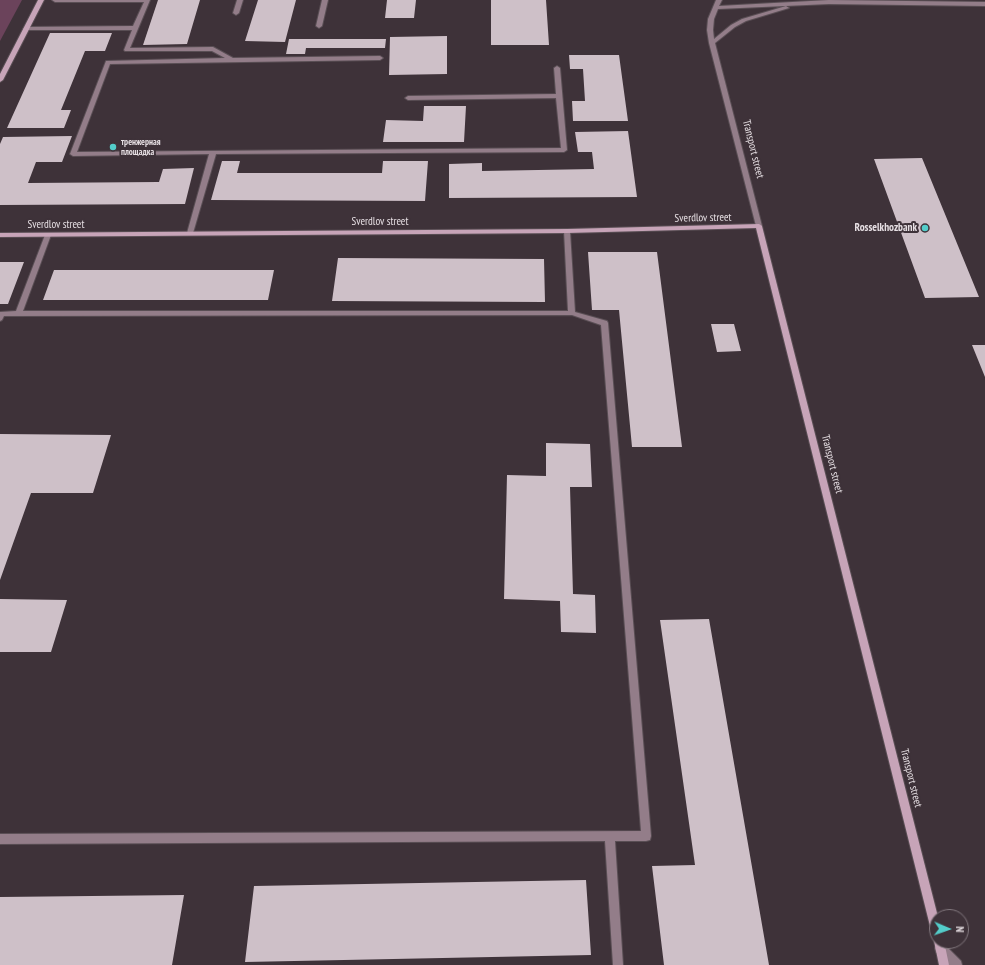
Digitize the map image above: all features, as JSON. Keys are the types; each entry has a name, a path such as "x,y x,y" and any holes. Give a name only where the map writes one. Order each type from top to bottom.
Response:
{"street":[{"path":"0,80 41,0"},
{"path":"55,0 147,0 127,50 213,49 232,60"},
{"path":"236,13 240,0"},
{"path":"319,26 325,0"},
{"name":"Transport street","path":"719,0 711,19 710,30 712,43 931,909"},
{"path":"715,8 815,1 985,4"},
{"path":"712,43 733,26 744,20 815,1"},
{"path":"26,29 135,28"},
{"path":"380,58 108,62 73,154 564,150 557,68"},
{"path":"408,98 559,96"},
{"path":"190,233 213,152"},
{"name":"Sverdlov street","path":"0,235 567,231 759,226"},
{"path":"567,231 572,313"},
{"path":"19,314 48,235"},
{"path":"0,318 1,314 572,313 604,323 646,836 0,839"},
{"path":"610,836 618,965"},
{"path":"941,949 944,965"},
{"path":"943,949 957,965"}],"shaded area":[{"path":"0,0 22,0 0,41"}],"building":[{"path":"158,0 200,0 187,44 143,45"},
{"path":"258,0 296,0 285,42 245,41"},
{"path":"387,0 416,0 414,18 385,18"},
{"path":"491,0 546,0 549,45 491,45"},
{"path":"50,33 112,33 105,51 85,51 61,110 71,110 64,128 7,128"},
{"path":"447,36 447,74 389,75 390,37"},
{"path":"289,39 386,39 385,48 306,48 305,54 286,54"},
{"path":"569,55 619,55 628,121 573,121 572,101 585,101 583,69 570,69"},
{"path":"424,106 466,106 464,142 383,142 386,120 423,121"},
{"path":"628,131 637,197 449,198 449,164 482,163 482,171 594,169 592,152 578,152 575,132"},
{"path":"72,136 62,162 36,162 28,183 159,182 163,169 194,168 185,204 0,205 0,144 3,137"},
{"name":"Rosselkhozbank","path":"922,158 979,297 925,298 874,159"},
{"path":"222,161 240,161 237,173 382,173 383,161 428,161 425,201 211,200"},
{"path":"588,252 657,252 682,447 632,447 619,310 592,310"},
{"path":"338,258 544,259 545,302 332,301"},
{"path":"0,262 24,262 8,304 0,304"},
{"path":"54,270 274,270 268,300 43,300"},
{"path":"711,324 734,324 741,351 717,352"},
{"path":"972,345 985,345 985,377"},
{"path":"0,434 111,435 93,493 31,493 0,580"},
{"path":"546,443 590,444 592,487 570,487 573,594 595,595 596,633 561,632 560,601 504,599 507,475 546,476"},
{"path":"0,599 67,600 51,652 0,652"},
{"path":"709,619 769,965 664,965 652,866 695,865 660,620"},
{"path":"586,880 591,955 245,962 254,886"},
{"path":"184,895 172,965 0,965 0,897"}],"place":[{"name":"тренжерная площадка","path":"113,147"},
{"name":"Rosselkhozbank","path":"925,228"}]}
